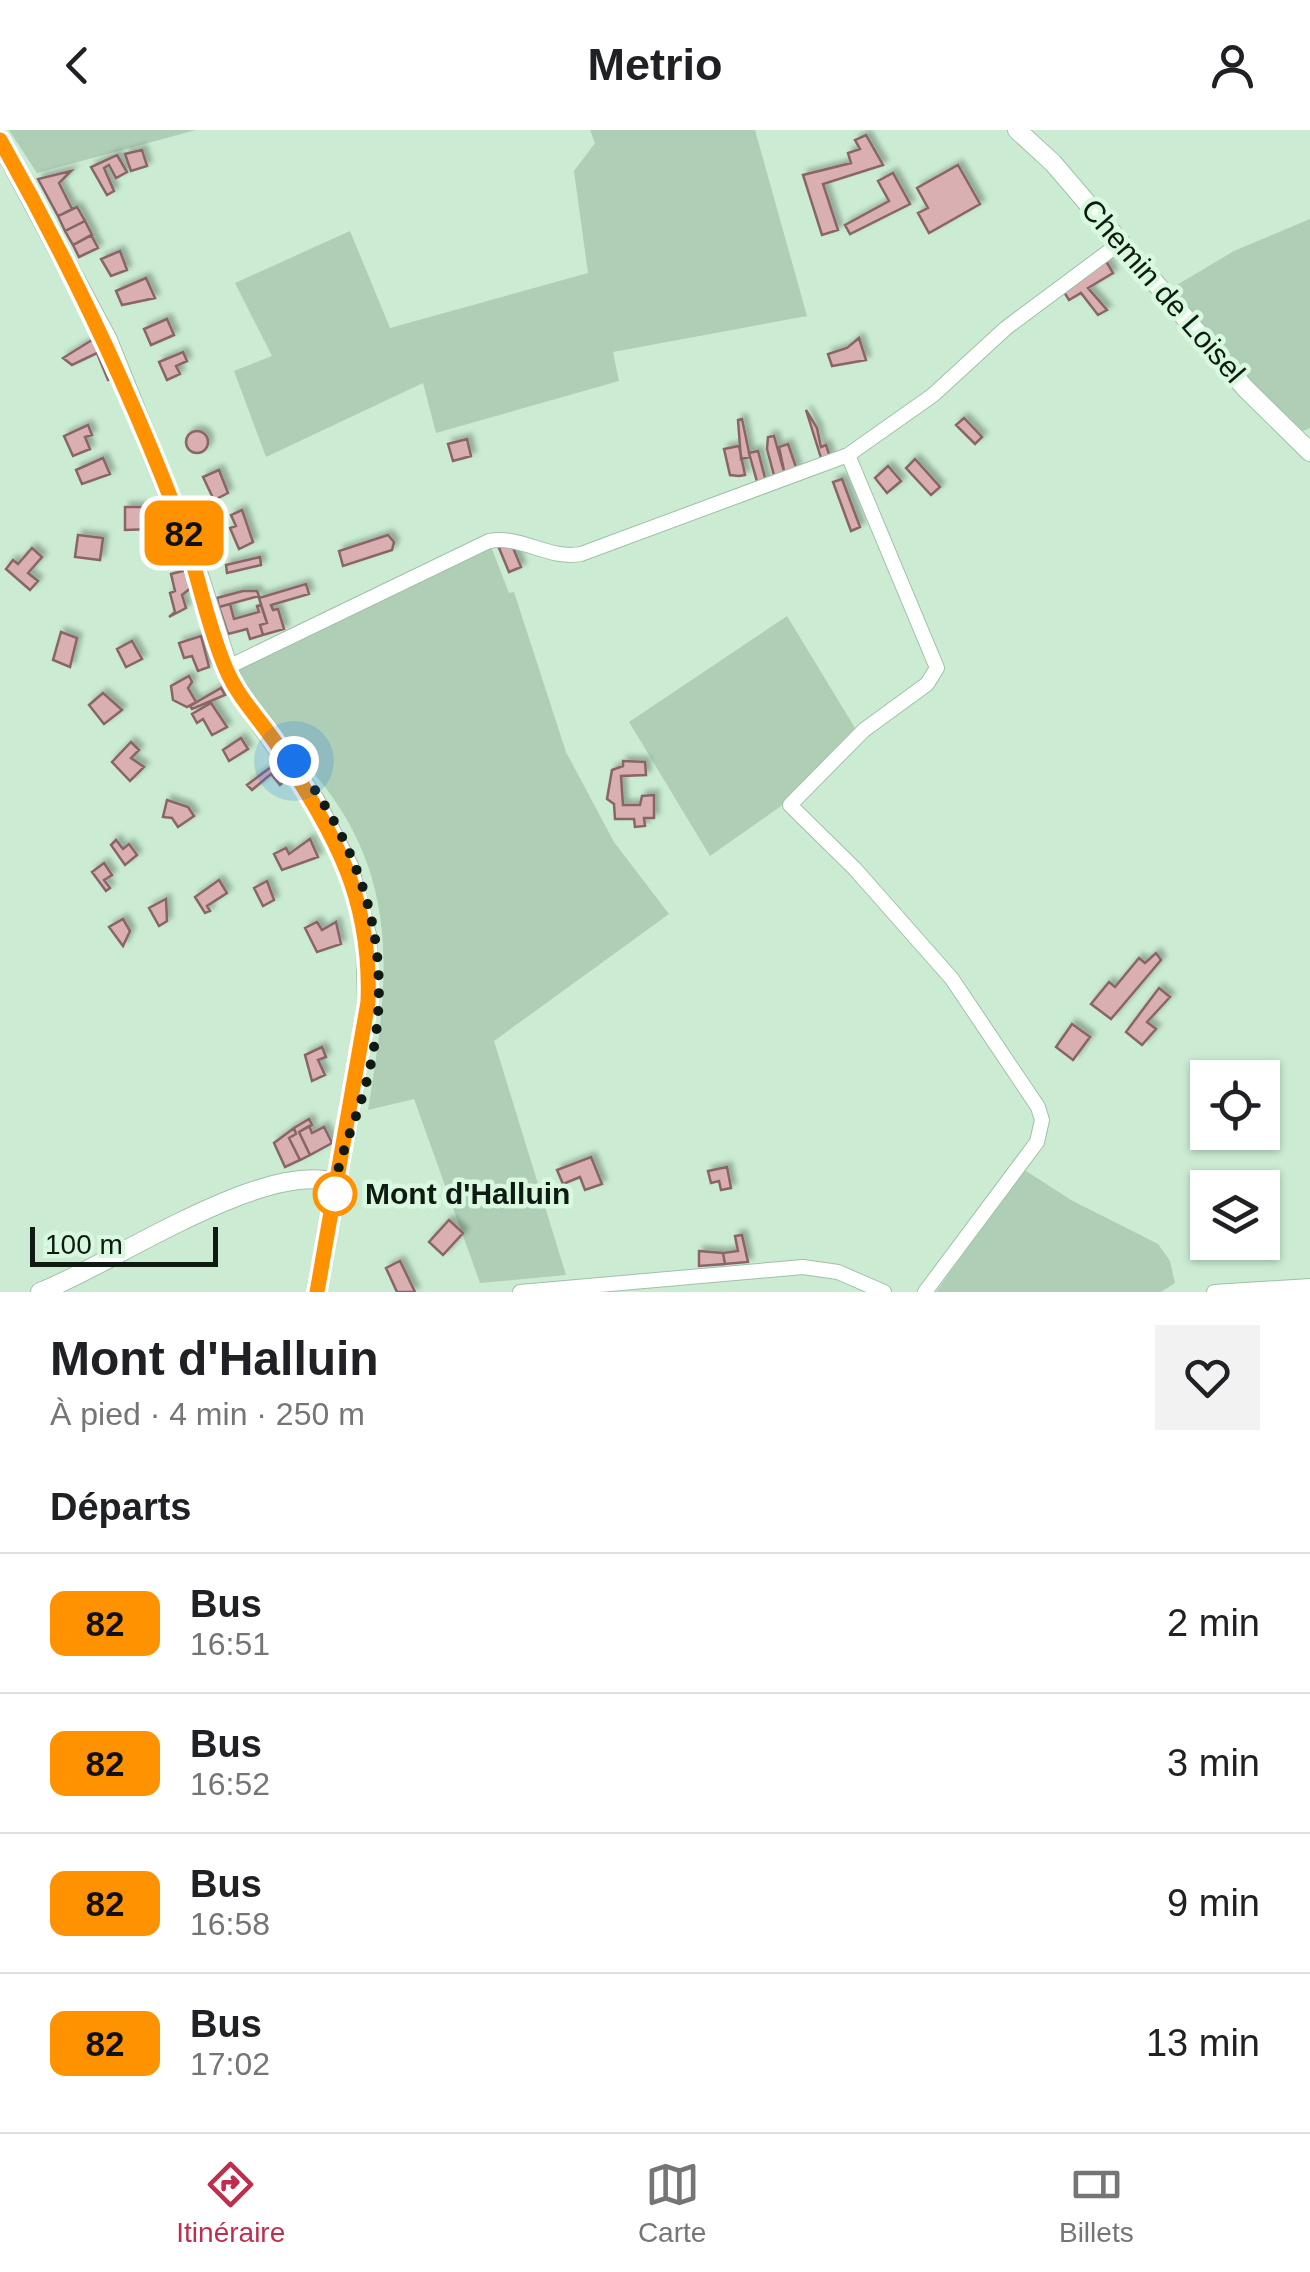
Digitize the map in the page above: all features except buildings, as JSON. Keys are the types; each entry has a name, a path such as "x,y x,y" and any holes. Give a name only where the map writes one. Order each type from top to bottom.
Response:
{"main road":[{"path":"0,140 107,340 181,524 226,668 249,710 281,751 294,761 340,828 364,882 376,934 376,1015 362,1094 337,1183 317,1292"}],"street":[{"name":"Chemin de Loisel","path":"1016,130 1053,162 1245,388 1310,452"},
{"path":"226,668 489,540 510,539 554,554 581,554 848,455 933,395 1006,328 1120,243"},
{"path":"848,455 937,668 927,684 864,730 790,806 856,869 952,978 1038,1107 1042,1120 1037,1142 925,1292"},
{"path":"40,1292 224,1203 304,1178 337,1183"},
{"path":"520,1292 803,1267 838,1272 884,1292"},
{"path":"1214,1292 1310,1286"}],"green space":[{"path":"9,130 196,130 37,173"},
{"path":"590,130 755,130 807,316 613,352 619,381 436,433 423,383 266,457 234,371 272,356 235,283 350,231 390,328 588,273 574,171 595,143"},
{"path":"1310,219 1310,428 1303,431 1247,379 1170,289 1234,251"},
{"path":"490,544 509,593 514,592 566,752 614,842 669,914 494,1041 566,1275 480,1283 414,1099 368,1110 380,1024 383,943 378,903 367,864 350,825 325,787 266,712 235,664"},
{"path":"787,616 855,728 781,806 710,856 629,722"},
{"path":"1023,1169 1071,1200 1158,1244 1170,1261 1175,1283 1161,1292 936,1292"}],"bus line":[{"name":"82","path":"0,140 107,340 184,534 232,682 332,830 360,903 369,956 368,1002 348,1137 320,1256 317,1292"}],"place":[{"name":"Mont d'Halluin","path":"335,1194"}],"route":[{"path":"294,761 331,811 349,844 370,902 377,945 378,1003 369,1060 334,1197 335,1194"}]}
